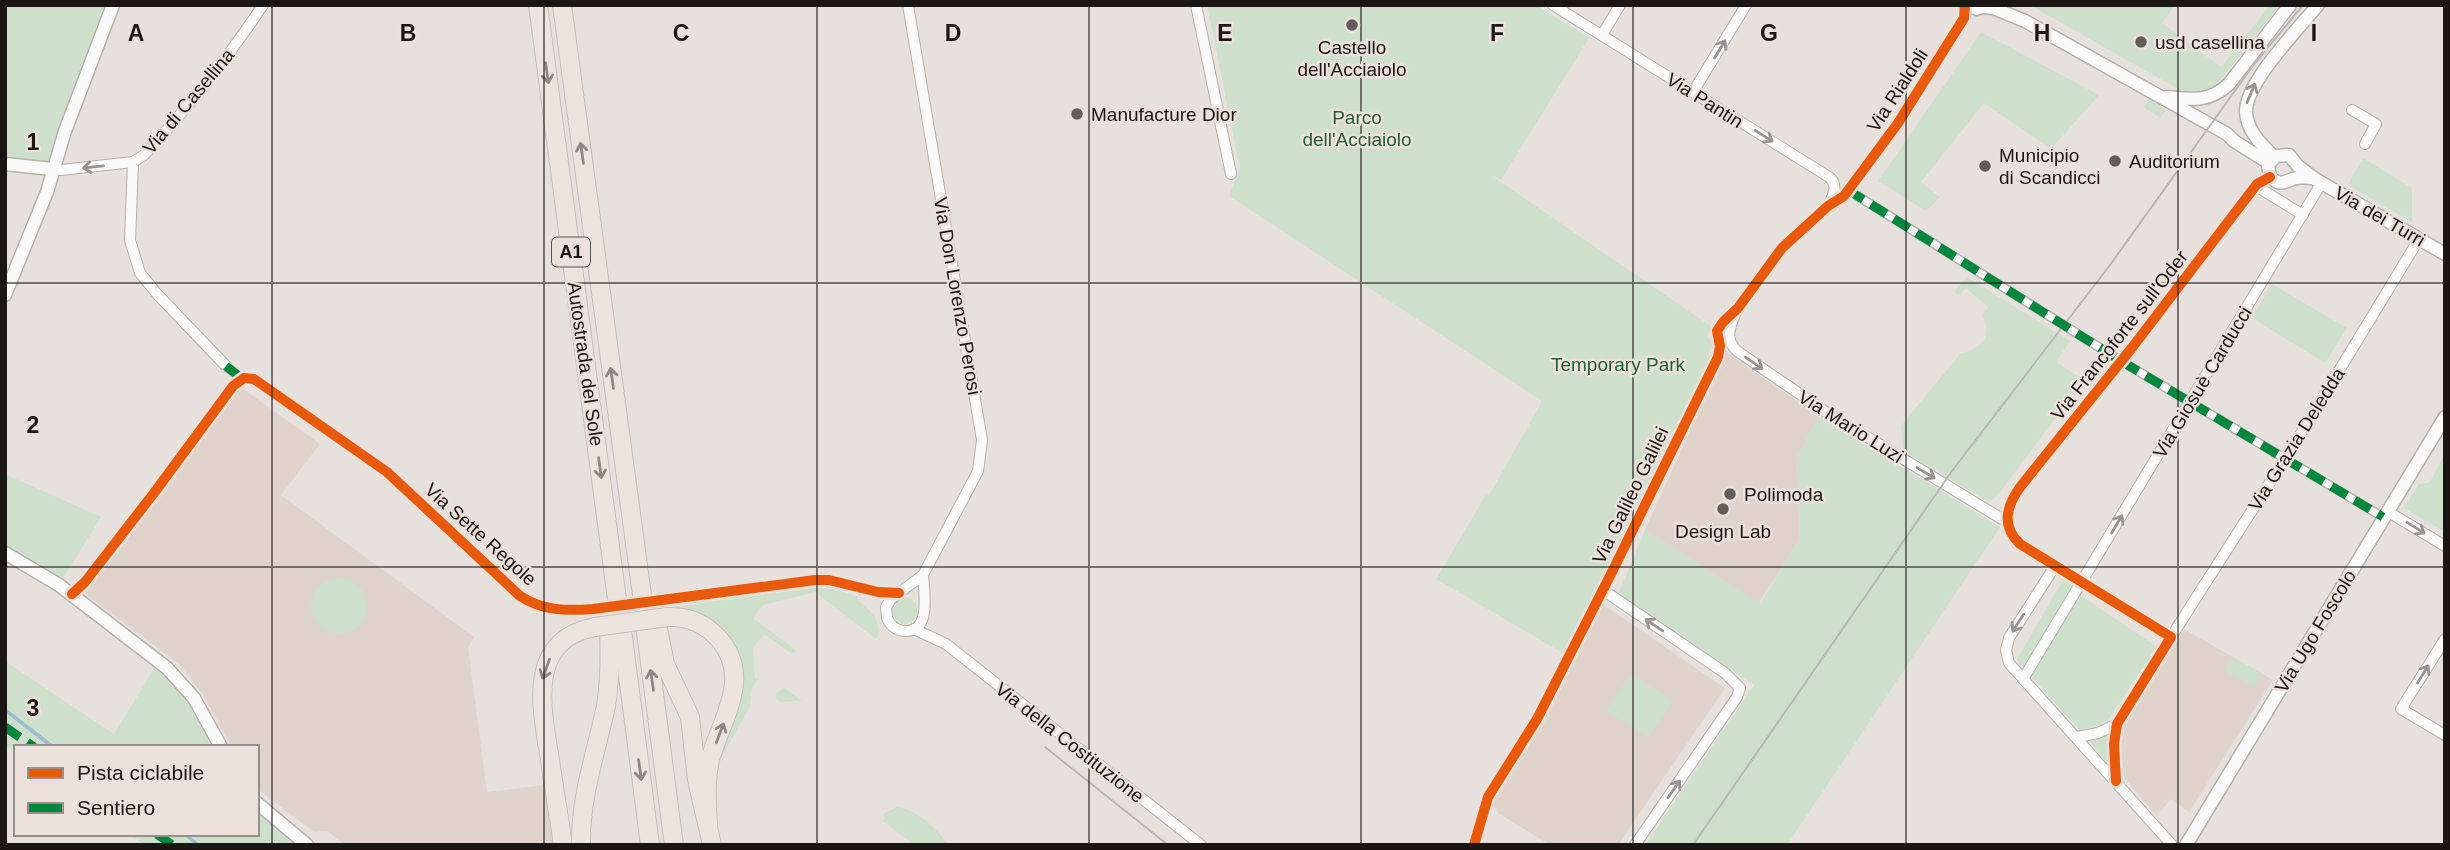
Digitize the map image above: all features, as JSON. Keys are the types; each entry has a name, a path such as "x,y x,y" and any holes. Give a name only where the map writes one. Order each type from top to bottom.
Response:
{"highway":[{"name":"Autostrada del Sole","path":"538,5 604,498 607,616 650,845"},
{"name":"Autostrada del Sole","path":"562,5 628,495 654,609 674,845"},
{"path":"654,609 665,664 690,717 697,780 712,845"},
{"path":"564,845 541,706 541,682 548,660 560,644 607,616 654,609 707,627 723,643 733,662 734,690 708,773 708,824"},
{"path":"581,845 582,810 607,694 607,616"}],"street":[{"path":"5,295 35,225 52,169 113,5"},
{"name":"Via di Casellina","path":"5,164 61,170 133,162 144,155 206,85 263,5"},
{"name":"Via Don Lorenzo Perosi","path":"900,593 923,575 975,477 980,463 982,440 908,5"},
{"path":"1196,5 1231,174"},
{"name":"Via Pantin","path":"1553,5 1831,178 1834,192 1828,206"},
{"path":"1602,35 1620,5"},
{"path":"1693,92 1746,5"},
{"name":"Via Rialdoli","path":"1848,190 1909,107 1964,18 1966,5 1975,9 1985,6 1993,8 2025,21"},
{"path":"2006,5 2025,21 2227,134 2242,138 2272,157"},
{"path":"2160,96 2201,99 2220,92 2290,5"},
{"path":"2296,172 2289,182 2282,184 2270,177 2272,157 2249,126 2246,113 2248,96 2263,72 2318,5"},
{"path":"2352,110 2376,124 2365,144"},
{"name":"Via dei Turri","path":"2272,157 2289,155 2296,172 2318,180 2445,254"},
{"name":"Via Sette Regole","path":"133,162 130,240 140,274 226,366 240,378 254,379 387,472 520,596 547,608 607,616"},
{"name":"Via Francoforte sull'Oder","path":"2007,522 2008,511 2017,491 2260,181 2270,177"},
{"name":"Via Giosuè Carducci","path":"2023,679 2303,215 2318,180"},
{"path":"2256,186 2303,215"},
{"path":"1848,190 2121,361 2285,459 2445,546"},
{"name":"Via Galileo Galilei","path":"1474,845 1488,797 1537,719 1719,354 1718,329 1738,308 1782,248 1828,206 1840,201 1848,190"},
{"name":"Via Grazia Deledda","path":"2117,724 2285,459 2419,239"},
{"name":"Via Mario Luzi","path":"1738,308 1729,330 1730,341 1736,350 1826,412 2007,522"},
{"path":"72,594 93,572 240,378"},
{"name":"Via Ugo Foscolo","path":"2186,845 2445,417"},
{"path":"2007,522 2009,531 2020,544 2171,637"},
{"path":"5,553 72,594 151,654 180,680 206,718 220,745"},
{"path":"2055,566 2007,642 2009,663 2172,845"},
{"name":"Via Don Lorenzo Perosi","path":"923,575 924,611"},
{"path":"654,609 824,580 878,592 900,593 916,596 924,611 920,624 914,629 900,631 888,621 887,605 891,598 900,593"},
{"path":"1603,590 1725,673 1740,688 1737,697 1635,845"},
{"name":"Via della Costituzione","path":"924,611 940,639"},
{"name":"Via della Costituzione","path":"914,629 940,639 1201,845"},
{"path":"2445,639 2401,709 2445,735"},
{"path":"2077,737 2098,733 2117,724"},
{"path":"2116,781 2114,744 2117,724"},
{"path":"259,805 307,845"}],"shaded area":[{"name":"Polimoda","path":"1726,352 1819,416 1797,458 1800,539 1759,603 1645,530"},
{"path":"239,386 320,444 281,495 474,637 468,647 487,792 545,785 556,845 345,845 327,831 314,832 259,790 259,745 231,745 203,694 178,663 85,593"},
{"path":"1601,603 1725,688 1618,845 1550,845 1498,813 1490,800"},
{"path":"2184,629 2273,680 2189,812 2171,799 2157,816 2124,777 2119,748 2123,729"}],"green space":[{"path":"5,5 113,5 52,169 5,164"},
{"path":"1207,5 1536,5 1589,38 1501,180 1492,176 1712,327 1707,337 1715,344 1716,352 1566,655 1436,579 1486,495 1489,496 1542,401 1229,196 1240,168"},
{"name":"usd casellina","path":"2030,5 2175,5 2162,23 2221,67 2270,5 2280,5 2219,82 2209,89 2194,93 2178,89"},
{"path":"1981,32 2099,95 2051,149 1984,103 1921,182 1940,197 1926,211 1878,181"},
{"path":"2150,99 2166,110 2160,118 2144,107"},
{"path":"2363,158 2412,188 2412,222 2348,185"},
{"path":"1967,277 2070,341 2056,362 2084,380 1997,496 1989,502 1903,451 1901,426 1960,354 1974,349 1986,336 1982,315 1988,307 1966,288 1959,296 1954,292"},
{"path":"2272,284 2347,328 2325,363 2252,318"},
{"path":"1819,416 2000,527 1787,845 1645,845 1754,685 1618,595 1645,530 1760,603 1800,539 1797,458"},
{"path":"2445,453 2445,532 2404,508 2419,484 2430,482"},
{"path":"5,474 101,517 59,585 5,553"},
{"path":"333,578 345,578 355,582 363,590 367,606 363,622 355,630 345,634 333,634 323,630 315,622 311,612 311,600 315,590 323,582"},
{"path":"2063,580 2072,585 2024,668 2019,665 2017,659"},
{"path":"808,588 835,589 858,597 875,618 878,636 876,639 815,592 763,605 753,618 796,650 792,654 764,634 753,648 755,678 758,679 752,689 750,706 719,762 737,707 728,637 711,620 687,611 666,608"},
{"path":"2080,595 2157,647 2109,719 2079,730 2032,674"},
{"path":"905,598 914,602 918,611 914,620 905,624 896,620 892,611 896,602"},
{"path":"2231,657 2262,673 2254,687 2224,671"},
{"path":"5,661 114,734 159,661 167,668 220,745 14,745 14,751 5,745"},
{"path":"1631,673 1673,700 1648,738 1606,711"},
{"path":"784,688 802,701 780,702 776,699 776,694"},
{"path":"2108,735 2110,766 2089,741"},
{"path":"259,805 307,845 144,845 133,836 259,836"},
{"path":"897,807 911,811 926,821 948,845 914,845 883,821 883,814"}],"waterway":[{"path":"5,710 50,745"},
{"path":"187,836 198,845"}],"tunnel":[{"path":"652,594 657,624"}],"tram line":[{"path":"1693,845 1952,471 2110,265 2252,67 2303,5"},
{"path":"1045,747 1168,845"}],"marked path":[{"path":"1848,190 2121,361 2383,517"},
{"path":"226,366 241,378"},
{"path":"2183,413 2197,390"},
{"path":"2278,470 2292,448"},
{"path":"5,727 31,745"},
{"path":"160,836 172,845"}],"cycle path":[{"path":"1474,845 1488,797 1537,719 1718,357 1720,346 1717,331 1738,308 1782,248 1828,206 1844,196 1898,123 1964,18 1965,5"},
{"path":"2116,781 2114,744 2117,724 2171,637 2020,544 2010,530 2009,508 2021,486 2131,349 2257,184 2270,177"},
{"path":"72,594 85,582 157,489 233,386 244,378 254,379 387,472 520,596 537,605 564,610 593,609 815,580 829,580 878,592 899,593"}],"place":[{"name":"Castello dell'Acciaiolo","path":"1352,25"},
{"name":"usd casellina","path":"2141,42"},
{"name":"Manufacture Dior","path":"1077,114"},
{"name":"Auditorium","path":"2115,161"},
{"name":"Municipio di Scandicci","path":"1985,166"},
{"name":"Polimoda","path":"1730,494"},
{"name":"Design Lab","path":"1723,509"}],"park label":[{"name":"Parco dell'Acciaiolo","path":"1357,128"},
{"name":"Temporary Park","path":"1618,364"}]}
